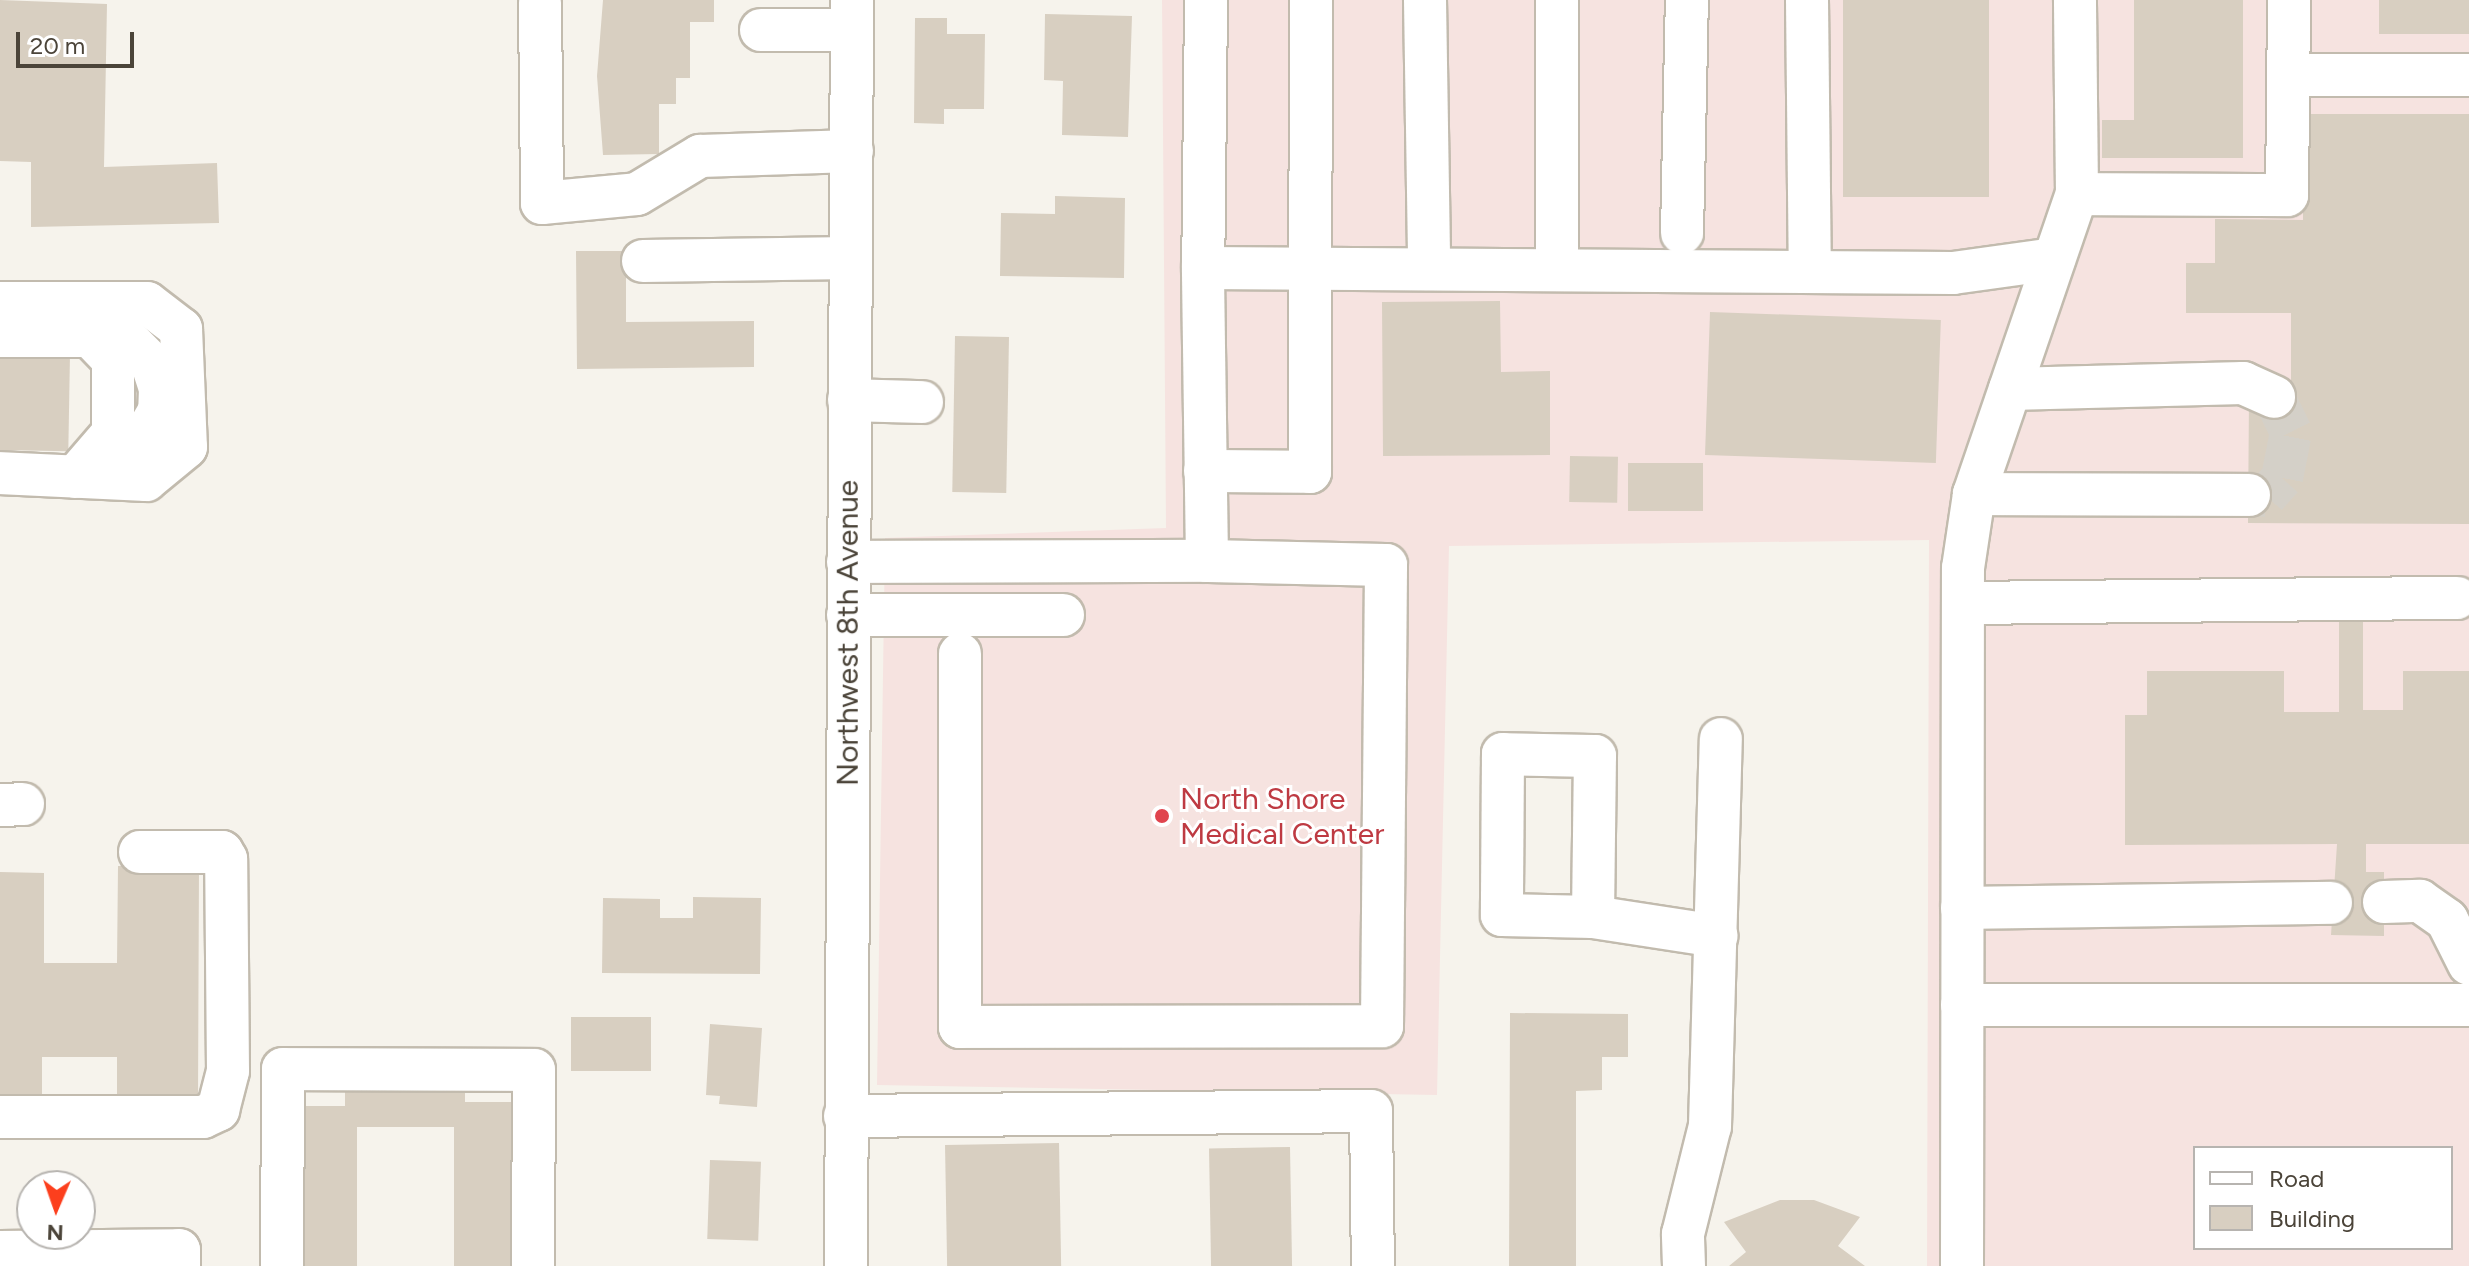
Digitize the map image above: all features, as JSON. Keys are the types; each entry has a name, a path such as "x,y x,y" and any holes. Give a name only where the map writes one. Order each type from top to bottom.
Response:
{"street":[{"path":"1206,0 1203,268 1207,561"},
{"path":"1205,471 1310,472 1311,0"},
{"path":"1425,0 1429,269"},
{"path":"1557,0 1557,270"},
{"path":"1682,233 1687,0"},
{"path":"1807,0 1810,272"},
{"path":"1962,1266 1963,603 1974,494 2077,194 2075,0"},
{"path":"2077,194 2287,195 2289,0"},
{"path":"540,3 542,203 637,194 700,156 852,151"},
{"path":"761,31 852,15"},
{"name":"Northwest 8th Avenue","path":"846,1266 852,15"},
{"path":"2288,75 2469,75"},
{"path":"643,261 851,258"},
{"path":"1203,268 1953,273 2054,259"},
{"path":"0,303 147,303 181,329 186,447 146,480 86,467 0,473"},
{"path":"0,336 90,336 113,360 118,389 113,433 86,467"},
{"path":"2010,389 2243,383 2274,397"},
{"path":"849,400 922,402"},
{"path":"1974,494 2249,495"},
{"path":"848,562 1207,561 1386,565 1382,1026 960,1027 960,654"},
{"path":"1963,603 2457,598"},
{"path":"848,615 1063,615"},
{"path":"1684,1266 1683,1234 1710,1126 1721,739"},
{"path":"0,1117 203,1117 218,1110 228,1071 226,859 222,852 140,852"},
{"path":"2384,902 2420,901 2447,920 2469,964"},
{"path":"1962,908 2331,903"},
{"path":"1593,917 1717,936"},
{"path":"1962,1005 2469,1005"},
{"path":"282,1266 283,1069 534,1070 533,1266"},
{"path":"845,1116 1371,1111 1373,1266"},
{"path":"0,1252 179,1250 179,1266"}],"shaded area":[{"name":"North Shore Medical Center","path":"1162,0 2469,0 2469,1266 1927,1266 1929,540 1449,546 1437,1095 877,1085 885,538 1166,528"}],"building":[{"path":"0,0 107,4 104,167 217,163 219,223 31,227 31,162 0,161"},
{"path":"603,0 714,0 714,22 690,22 690,78 676,78 676,104 659,104 659,154 603,155 597,76"},
{"path":"1843,0 1989,0 1989,197 1843,197"},
{"path":"2134,0 2243,0 2243,158 2102,158 2102,120 2134,120"},
{"path":"2379,0 2469,0 2469,34 2379,34"},
{"path":"1045,14 1132,16 1128,137 1062,135 1063,81 1044,80"},
{"path":"915,18 947,18 947,34 985,34 984,109 944,109 944,124 914,123"},
{"path":"2303,114 2469,114 2469,524 2248,523 2249,397 2291,397 2291,313 2186,313 2186,263 2215,263 2215,219 2303,220"},
{"path":"1055,196 1125,198 1124,278 1000,276 1001,213 1055,214"},
{"path":"576,251 626,251 626,322 754,321 754,367 577,369"},
{"path":"1500,301 1501,372 1550,371 1550,455 1383,456 1382,302"},
{"path":"1710,312 1941,320 1936,463 1705,455"},
{"path":"955,336 1009,337 1006,493 952,492"},
{"path":"0,353 70,354 68,451 0,450"},
{"path":"1570,456 1618,457 1617,503 1569,502"},
{"path":"1628,463 1703,463 1703,511 1628,511"},
{"path":"2339,614 2363,615 2363,710 2403,710 2403,671 2469,671 2469,844 2366,844 2366,872 2384,872 2384,936 2331,935 2337,844 2125,845 2125,715 2147,715 2147,671 2284,671 2284,712 2339,712"},
{"path":"118,866 199,867 198,1102 117,1101 117,1057 42,1057 42,1107 0,1106 0,872 44,873 44,963 117,963"},
{"path":"693,897 761,898 760,974 602,973 603,898 660,899 660,918 693,918"},
{"path":"1510,1013 1628,1014 1628,1057 1602,1057 1602,1090 1576,1091 1576,1266 1509,1266"},
{"path":"571,1017 651,1017 651,1071 571,1071"},
{"path":"710,1024 762,1028 757,1107 719,1104 720,1096 706,1095"},
{"path":"345,1081 465,1082 465,1102 528,1102 527,1266 454,1266 454,1127 357,1127 357,1266 292,1266 294,1106 345,1106"},
{"path":"1059,1143 1061,1266 947,1266 945,1145"},
{"path":"1290,1147 1292,1266 1211,1266 1209,1148"},
{"path":"710,1160 761,1162 758,1241 707,1239"},
{"path":"1780,1200 1814,1200 1860,1217 1838,1246 1865,1266 1729,1266 1746,1252 1724,1222"}],"tunnel":[{"path":"2249,495 2266,496 2282,478 2291,432 2274,397"}],"place":[{"name":"North Shore Medical Center","path":"1162,816"}]}
